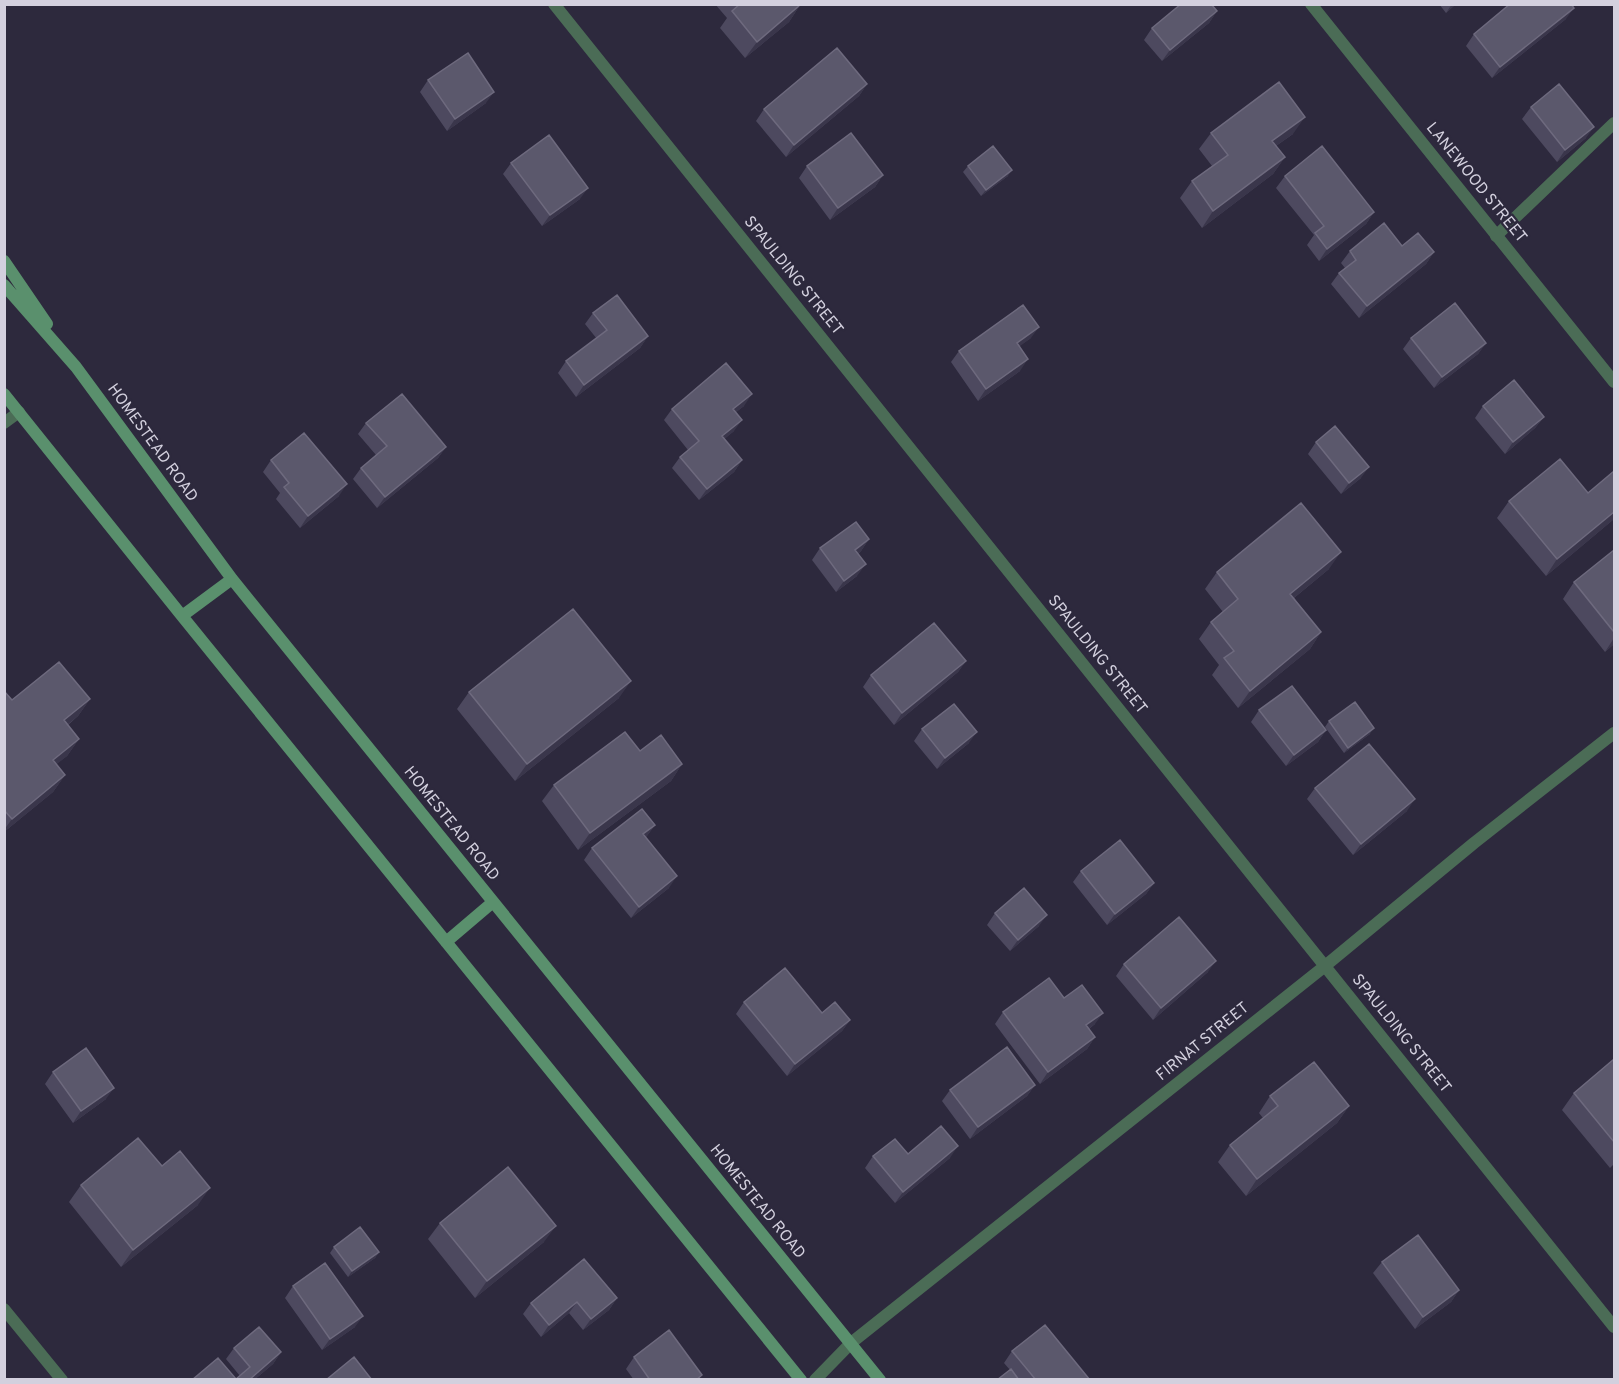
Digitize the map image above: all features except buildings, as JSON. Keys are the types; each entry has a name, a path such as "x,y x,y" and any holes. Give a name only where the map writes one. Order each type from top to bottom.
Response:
{"main road":[{"path":"4,261 76,367"},
{"name":"HOMESTEAD ROAD","path":"4,285 76,367 232,579 880,1380"},
{"path":"4,394 801,1380"},
{"path":"182,616 232,579"},
{"path":"446,942 493,902"}],"street":[{"name":"SPAULDING STREET","path":"554,4 1614,1327"},
{"name":"LANEWOOD STREET","path":"1311,4 1614,382"},
{"path":"1497,236 1614,123"},
{"path":"4,423 19,412"},
{"name":"FIRNAT STREET","path":"815,1380 851,1343 1325,966 1474,843 1614,732"},
{"path":"4,1309 62,1380"}]}
